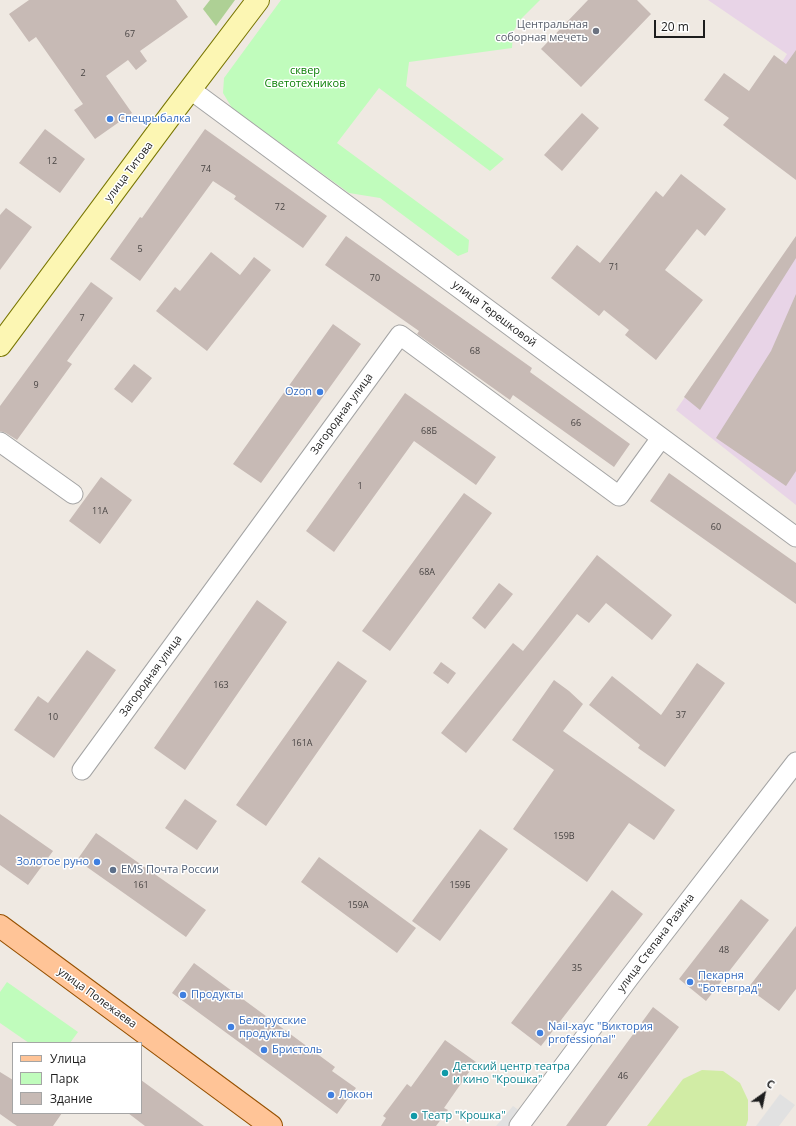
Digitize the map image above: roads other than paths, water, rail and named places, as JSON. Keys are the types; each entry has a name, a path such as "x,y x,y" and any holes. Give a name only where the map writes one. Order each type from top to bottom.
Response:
{"main road":[{"name":"улица Титова","path":"0,345 258,0"},
{"name":"улица Полежаева","path":"0,926 271,1126"}],"street":[{"name":"улица Терешковой","path":"191,90 796,537"},
{"name":"Загородная улица","path":"82,770 400,335 619,496 661,438"},
{"path":"0,442 73,494"},
{"name":"улица Степана Разина","path":"519,1126 630,978 796,762"}],"place":[{"name":"Центральная соборная мечеть","path":"596,31"},
{"name":"Спецрыбалка","path":"110,119"},
{"name":"Ozon","path":"320,392"},
{"name":"Золотое руно","path":"97,862"},
{"name":"EMS Почта России","path":"113,870"},
{"name":"Пекарня \"Ботевград\"","path":"690,982"},
{"name":"Продукты","path":"183,995"},
{"name":"Белорусские продукты","path":"231,1027"},
{"name":"Nail-хаус \"Виктория professional\"","path":"540,1033"},
{"name":"Бристоль","path":"264,1050"},
{"name":"Детский центр театра и кино \"Крошка\"","path":"445,1073"},
{"name":"Локон","path":"331,1095"},
{"name":"Театр \"Крошка\"","path":"414,1116"}],"park label":[{"name":"сквер Светотехников","path":"305,77"}]}
